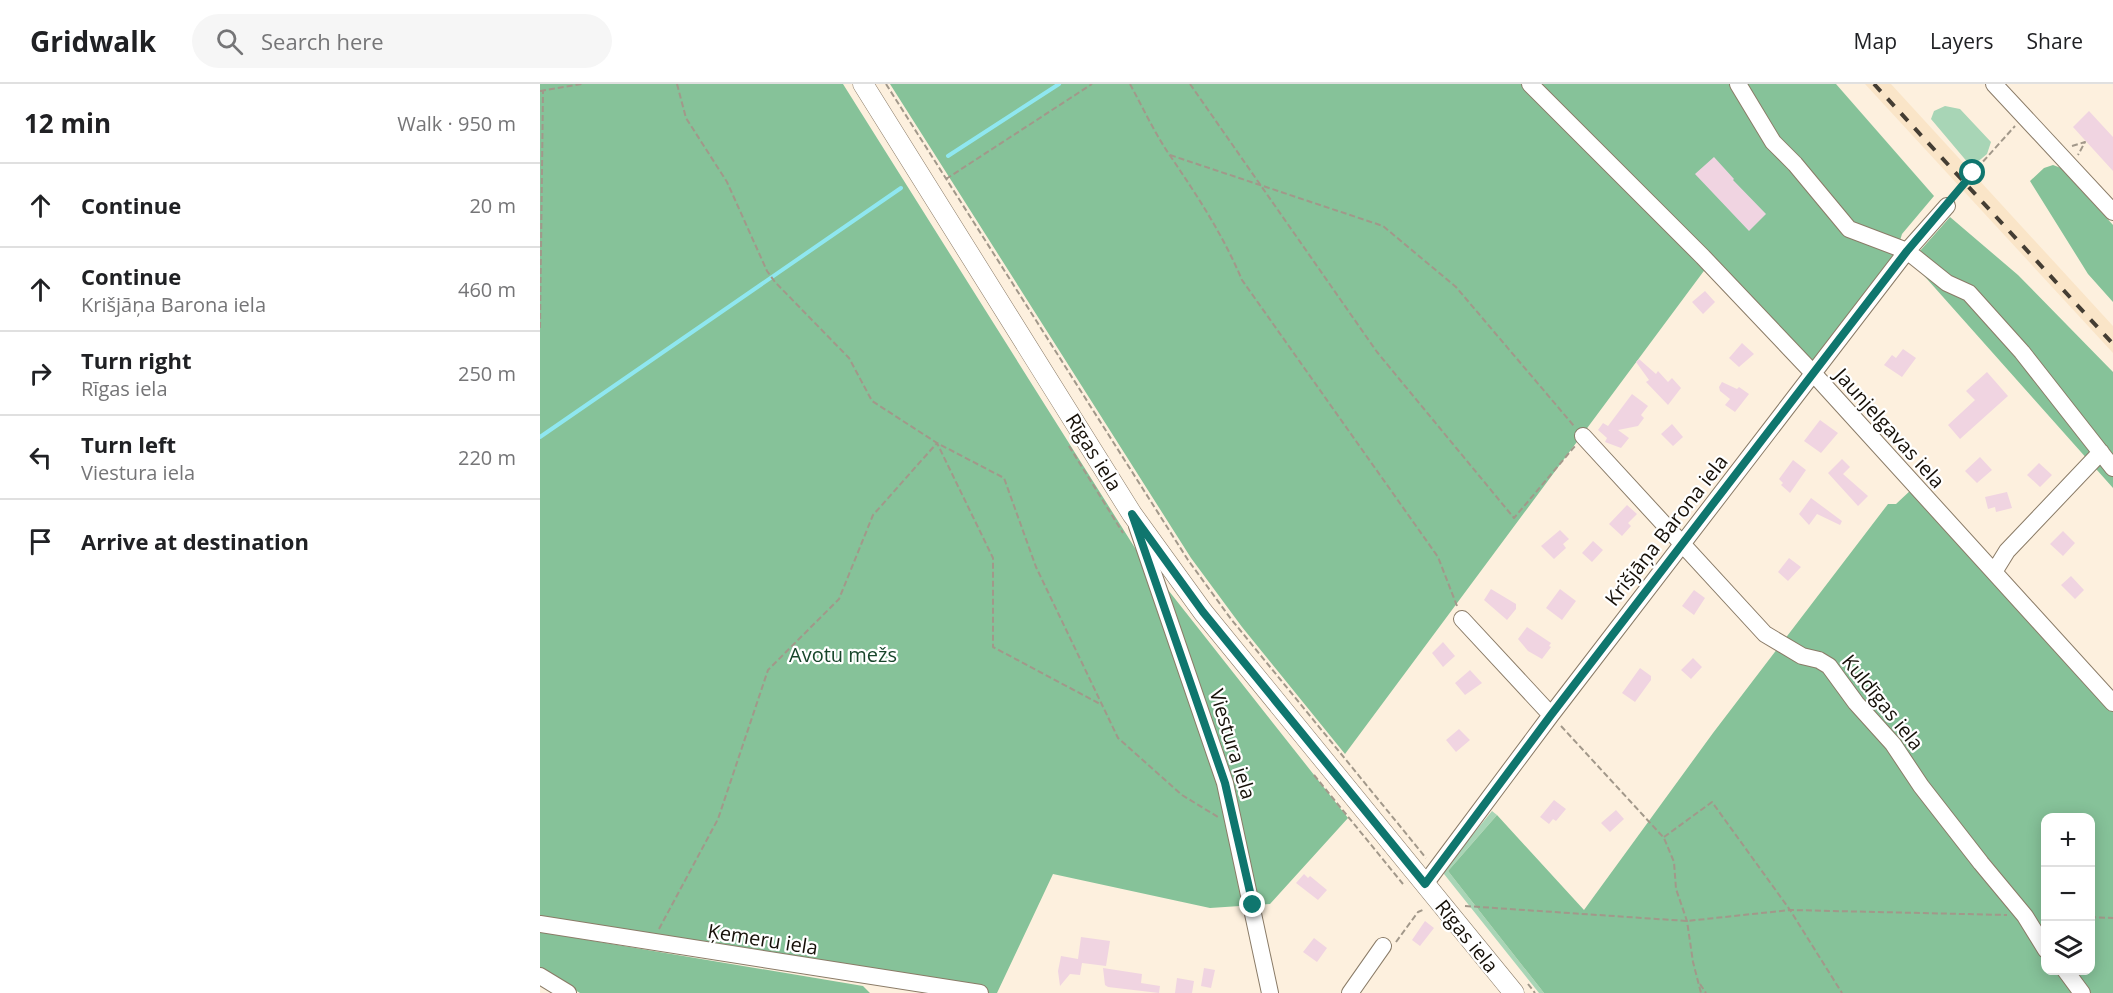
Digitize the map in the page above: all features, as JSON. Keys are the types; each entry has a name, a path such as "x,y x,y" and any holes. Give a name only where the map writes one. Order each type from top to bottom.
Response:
{"main road":[{"name":"Rīgas iela","path":"863,84 1132,514 1203,612 1430,876 1514,993"}],"street":[{"name":"Jaunjelgavas iela","path":"1530,84 1814,373 2113,703"},
{"path":"1738,84 1773,142 1795,164 1848,229 1907,251 1947,283 1969,292 2022,352 2113,468"},
{"path":"2000,86 2024,118 2113,212"},
{"name":"Krišjāņa Barona iela","path":"1430,876 1907,251 1947,206"},
{"name":"Kuldīgas iela","path":"1583,436 1765,634 1802,656 1819,660 1829,666 1856,703 1893,744 1981,863 2025,916 2041,942"},
{"path":"1994,573 2007,551 2101,452"},
{"name":"Viestura iela","path":"1132,514 1208,729 1236,828 1270,993"},
{"path":"1462,619 1551,715"},
{"name":"Ķemeru iela","path":"540,924 977,993"},
{"path":"1350,993 1383,946"},
{"path":"2069,975 2082,993"},
{"path":"540,976 568,993"},
{"path":"872,993 881,978"}],"path":[{"path":"540,328 542,91 582,84"},
{"path":"677,84 686,118 727,183 767,271 775,282 849,358 872,401 937,443 1004,477 1036,567 1118,738 1182,795 1236,828"},
{"path":"886,84 1188,560 1430,876"},
{"path":"946,178 1092,84"},
{"path":"1130,84 1170,156 1193,186 1228,246 1242,280 1438,558 1462,619"},
{"path":"1170,156 1261,185 1383,226 1456,287 1583,436 1514,518 1377,352 1261,185 1190,84"},
{"path":"1947,206 1964,181 2024,118"},
{"path":"2064,150 2085,142 2074,161"},
{"path":"937,443 993,558 993,647 1102,705"},
{"path":"652,942 718,819 768,670 839,598 873,515 937,443"},
{"path":"1551,715 1664,838 1674,862 1676,889 1687,921 1693,962 1701,993"},
{"path":"1664,838 1712,802 1791,910 1842,993"},
{"path":"1465,906 1687,921 1791,910 2025,916"},
{"path":"1383,946 1394,945 1418,912 1424,910"},
{"path":"2095,917 2113,918"},
{"path":"1699,981 1706,993"}],"shaded area":[{"path":"1865,84 1891,84 2113,326 2113,353"}],"green space":[{"name":"Avotu mežs","path":"540,84 843,84 1135,548 1348,818 1270,904 1210,908 1053,874 997,993 980,993 540,924"},
{"path":"890,84 1836,84 1934,196 1902,234 1898,247 1907,251 1813,364 1712,260 1345,754 1242,627 1191,558"},
{"path":"1945,106 1960,109 1991,142 1987,154 1975,164 1969,164 1931,119 1934,111"},
{"path":"2053,165 2061,168 2113,225 2113,302 2088,274 2030,181 2044,168"},
{"path":"1950,217 2018,275 2113,372 2113,488 1911,261"},
{"path":"1912,489 2113,703 2113,993 1544,993 1448,871 1497,815 1584,910 1713,733 1888,504 1896,504"},
{"path":"1492,811 1497,815 1448,871 1544,993 1539,993 1444,874 1445,868"},
{"path":"540,932 863,986 870,993 580,993 540,969"}],"building":[{"path":"2089,111 2113,137 2113,171 2073,127"},
{"path":"1714,157 1766,214 1749,231 1695,174"},
{"path":"1705,291 1715,302 1703,314 1692,302"},
{"path":"1742,343 1754,354 1739,367 1729,358"},
{"path":"1903,349 1916,358 1902,377 1884,365 1892,355 1896,358"},
{"path":"1639,359 1656,374 1658,371 1668,382 1672,378 1681,388 1668,405 1646,382 1649,380 1636,362"},
{"path":"1987,372 2008,396 1960,439 1948,425 1975,400 1966,391"},
{"path":"1722,382 1737,389 1739,387 1749,394 1735,412 1725,405 1730,399 1720,391 1719,387"},
{"path":"1632,394 1648,406 1641,415 1644,418 1638,426 1618,430 1629,438 1621,448 1605,442 1607,438 1598,430 1603,423 1608,426"},
{"path":"1820,420 1838,433 1821,453 1804,441"},
{"path":"1672,424 1683,437 1673,446 1661,434"},
{"path":"1980,457 1992,470 1977,483 1965,471"},
{"path":"1842,459 1850,467 1843,474 1868,496 1858,506 1828,473"},
{"path":"1793,460 1806,470 1790,493 1781,485 1783,483 1779,479"},
{"path":"2039,463 2052,475 2040,487 2027,475"},
{"path":"2007,492 2012,508 1996,512 1995,507 1988,509 1985,497"},
{"path":"1811,498 1842,521 1840,525 1817,514 1809,525 1799,514"},
{"path":"1627,505 1637,514 1628,523 1631,526 1622,536 1609,524"},
{"path":"1560,530 1569,539 1563,544 1566,548 1554,559 1541,546"},
{"path":"2063,531 2075,543 2063,556 2050,544"},
{"path":"1593,541 1603,550 1592,562 1582,553"},
{"path":"1789,558 1801,567 1788,581 1778,572"},
{"path":"2071,576 2084,590 2075,599 2061,585"},
{"path":"1491,589 1516,604 1516,609 1507,620 1484,600"},
{"path":"1560,589 1576,601 1562,620 1546,608"},
{"path":"1694,590 1705,598 1694,615 1682,606"},
{"path":"1527,627 1551,643 1549,646 1551,647 1542,659 1528,651 1518,639"},
{"path":"1443,642 1455,656 1443,667 1432,653"},
{"path":"1693,658 1702,667 1691,679 1681,670"},
{"path":"1640,668 1651,676 1651,680 1635,702 1622,693"},
{"path":"1470,670 1482,683 1465,695 1455,683"},
{"path":"1459,729 1470,740 1456,752 1446,740"},
{"path":"1554,800 1566,809 1556,821 1553,819 1549,824 1540,817"},
{"path":"1616,810 1624,819 1610,832 1601,823"},
{"path":"1304,874 1327,890 1318,900 1296,883"},
{"path":"1425,921 1434,928 1420,946 1412,940"},
{"path":"1081,937 1110,941 1106,966 1082,963 1080,975 1070,974 1060,986 1058,971 1061,956 1078,959"},
{"path":"1314,938 1327,948 1317,962 1303,952"},
{"path":"1103,968 1142,974 1141,983 1160,986 1159,993 1108,987 1105,985"},
{"path":"1204,968 1215,970 1211,988 1201,986"},
{"path":"1177,978 1194,981 1192,993 1175,993"}],"waterway":[{"path":"948,156 1059,84"},
{"path":"540,437 901,188"}],"railway":[{"path":"1874,84 2113,344"}],"route":[{"path":"1253,905 1225,783 1132,514 1203,612 1425,884 1551,715 1907,251 1947,206 1959,186 1973,173"}]}
